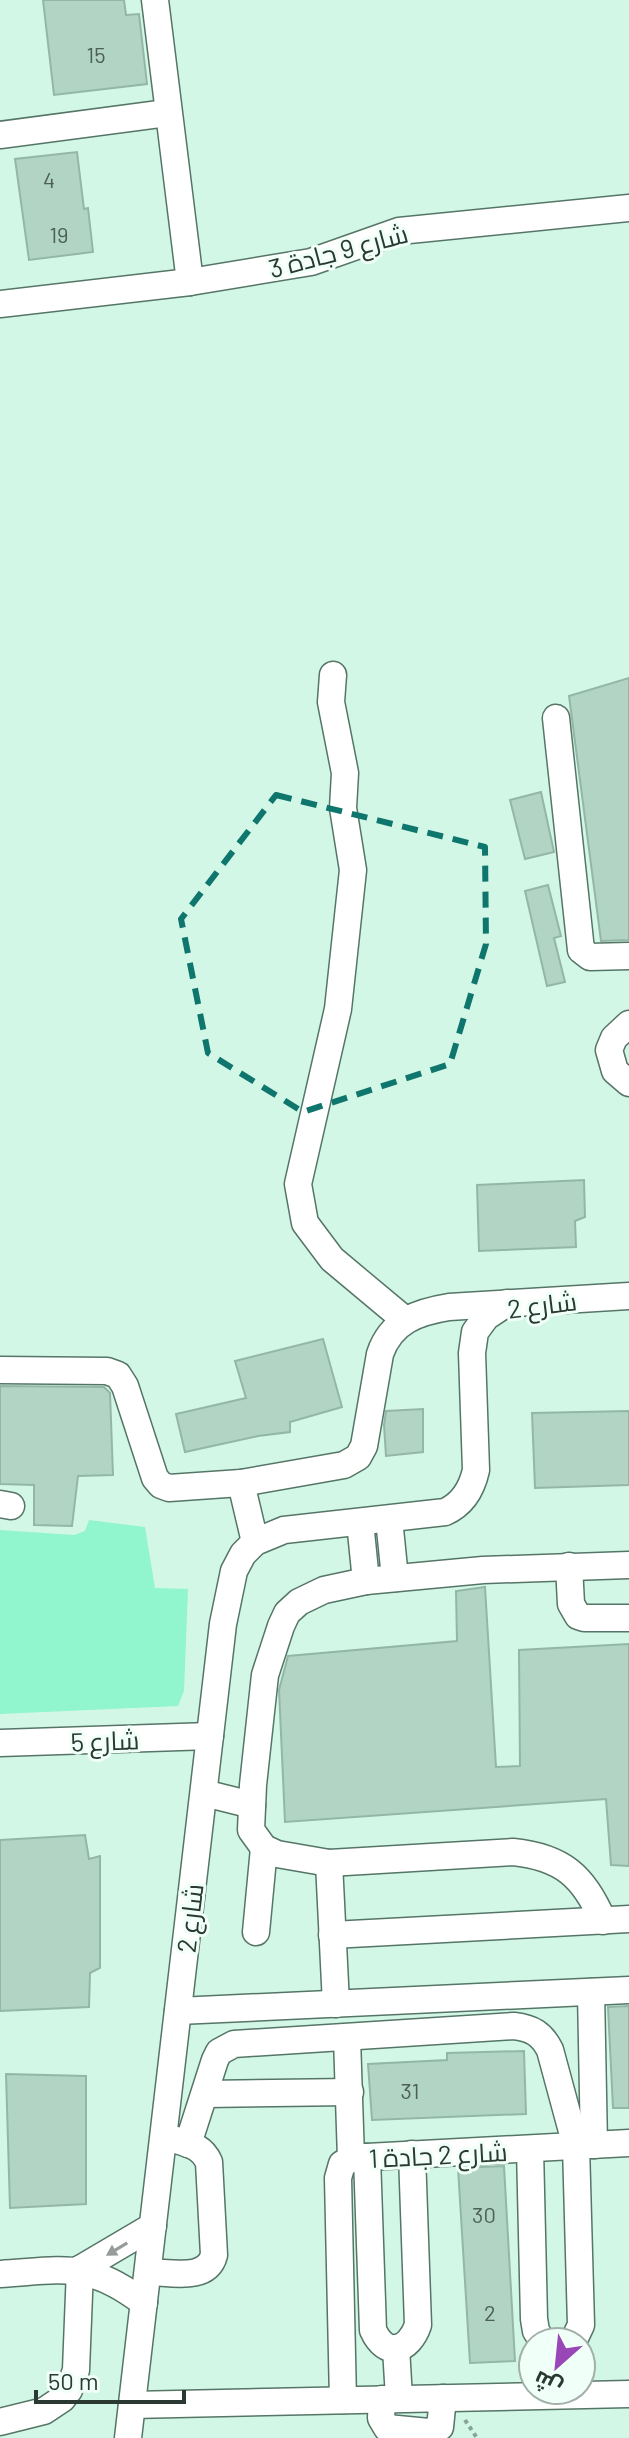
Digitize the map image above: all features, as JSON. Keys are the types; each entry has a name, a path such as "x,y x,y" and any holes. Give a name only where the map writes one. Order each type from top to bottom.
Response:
{"street":[{"path":"155,0 190,282"},
{"path":"0,135 167,113"},
{"name":"شارع 9 جادة 3","path":"0,304 190,282 311,262 399,231 629,208"},
{"path":"333,675 331,702 345,773 343,808 353,870 338,1009 298,1184 305,1223 332,1259 405,1320"},
{"path":"556,718 581,950 590,957 629,956"},
{"path":"629,1024 614,1038 609,1050 615,1071 629,1083"},
{"name":"شارع 2","path":"128,2438 153,2226 177,2140 178,2011 223,1624 234,1571 243,1554 255,1542 284,1530 445,1512 459,1503 471,1487 476,1470 472,1353 475,1332 486,1317 507,1303 629,1296"},
{"path":"0,1370 112,1372 125,1386 155,1478 161,1485 169,1488 241,1483 344,1465 358,1457 364,1446 380,1354 384,1343 405,1320 424,1311 507,1303"},
{"path":"241,1483 255,1542"},
{"path":"389,1519 395,1578"},
{"path":"360,1522 366,1581"},
{"path":"616,1920 563,1866 541,1855 513,1852 329,1863 277,1854 264,1848 251,1830 265,1675 287,1613 299,1602 324,1590 366,1581 569,1566 629,1565"},
{"path":"569,1566 571,1604 578,1616 629,1618"},
{"name":"شارع 5","path":"0,1743 210,1736"},
{"path":"204,1793 252,1805"},
{"path":"256,1932 264,1848"},
{"path":"329,1863 336,2004"},
{"path":"332,1935 616,1920"},
{"path":"178,2011 629,1990"},
{"path":"581,2326 591,1992"},
{"path":"480,1997 482,2028"},
{"path":"148,2272 196,2273 212,2264 209,2162 205,2153 177,2140 206,2094 215,2060 226,2047 482,2028 527,2028 544,2039 550,2050 585,2145"},
{"path":"347,2038 373,2330 377,2339 387,2347 396,2348 406,2346 414,2337 418,2325 412,2154"},
{"path":"206,2094 350,2092"},
{"name":"شارع 2 جادة 1","path":"343,2400 338,2178 342,2164 359,2158 412,2154 629,2143"},
{"path":"530,2149 535,2326"},
{"path":"80,2269 153,2226"},
{"path":"0,2422 44,2411 69,2390 76,2370 80,2269"},
{"path":"0,2274 80,2269 114,2282 144,2303"},
{"path":"396,2348 390,2399 381,2418 387,2428 429,2432 440,2427 443,2398 517,2395"},
{"path":"597,2394 629,2394"},
{"path":"132,2405 390,2399"}],"highlighted area":[{"path":"276,795 485,847 486,944 450,1064 303,1112 208,1053 181,919"}],"green space":[{"path":"89,1520 145,1527 155,1588 188,1589 184,1691 178,1706 0,1714 0,1530 74,1535 85,1531"}],"building":[{"path":"43,0 124,0 126,15 139,14 147,84 54,95"},
{"path":"77,152 93,252 29,260 15,159"},
{"path":"629,678 629,940 601,941 569,696"},
{"path":"541,792 554,852 525,859 510,800"},
{"path":"548,885 561,936 554,938 565,982 547,986 525,891"},
{"path":"584,1180 585,1217 575,1221 576,1247 479,1251 477,1185"},
{"path":"323,1339 342,1407 290,1422 290,1432 185,1452 176,1414 246,1398 235,1361"},
{"path":"0,1386 104,1387 110,1393 113,1475 78,1476 72,1526 34,1525 34,1485 0,1484"},
{"path":"423,1409 423,1452 386,1456 386,1411"},
{"path":"629,1411 629,1485 535,1488 532,1413"},
{"path":"485,1587 496,1767 520,1766 519,1650 629,1644 629,1866 611,1865 606,1799 285,1822 279,1690 288,1656 457,1641 456,1591"},
{"path":"85,1835 89,1859 100,1856 100,1968 90,1973 89,2007 0,2011 0,1840"},
{"path":"629,2006 629,2108 613,2108 608,2007"},
{"path":"524,2051 526,2114 372,2120 368,2064 447,2060 447,2053"},
{"path":"6,2074 86,2076 86,2204 10,2208"},
{"path":"504,2166 515,2361 470,2363 458,2168"}]}
